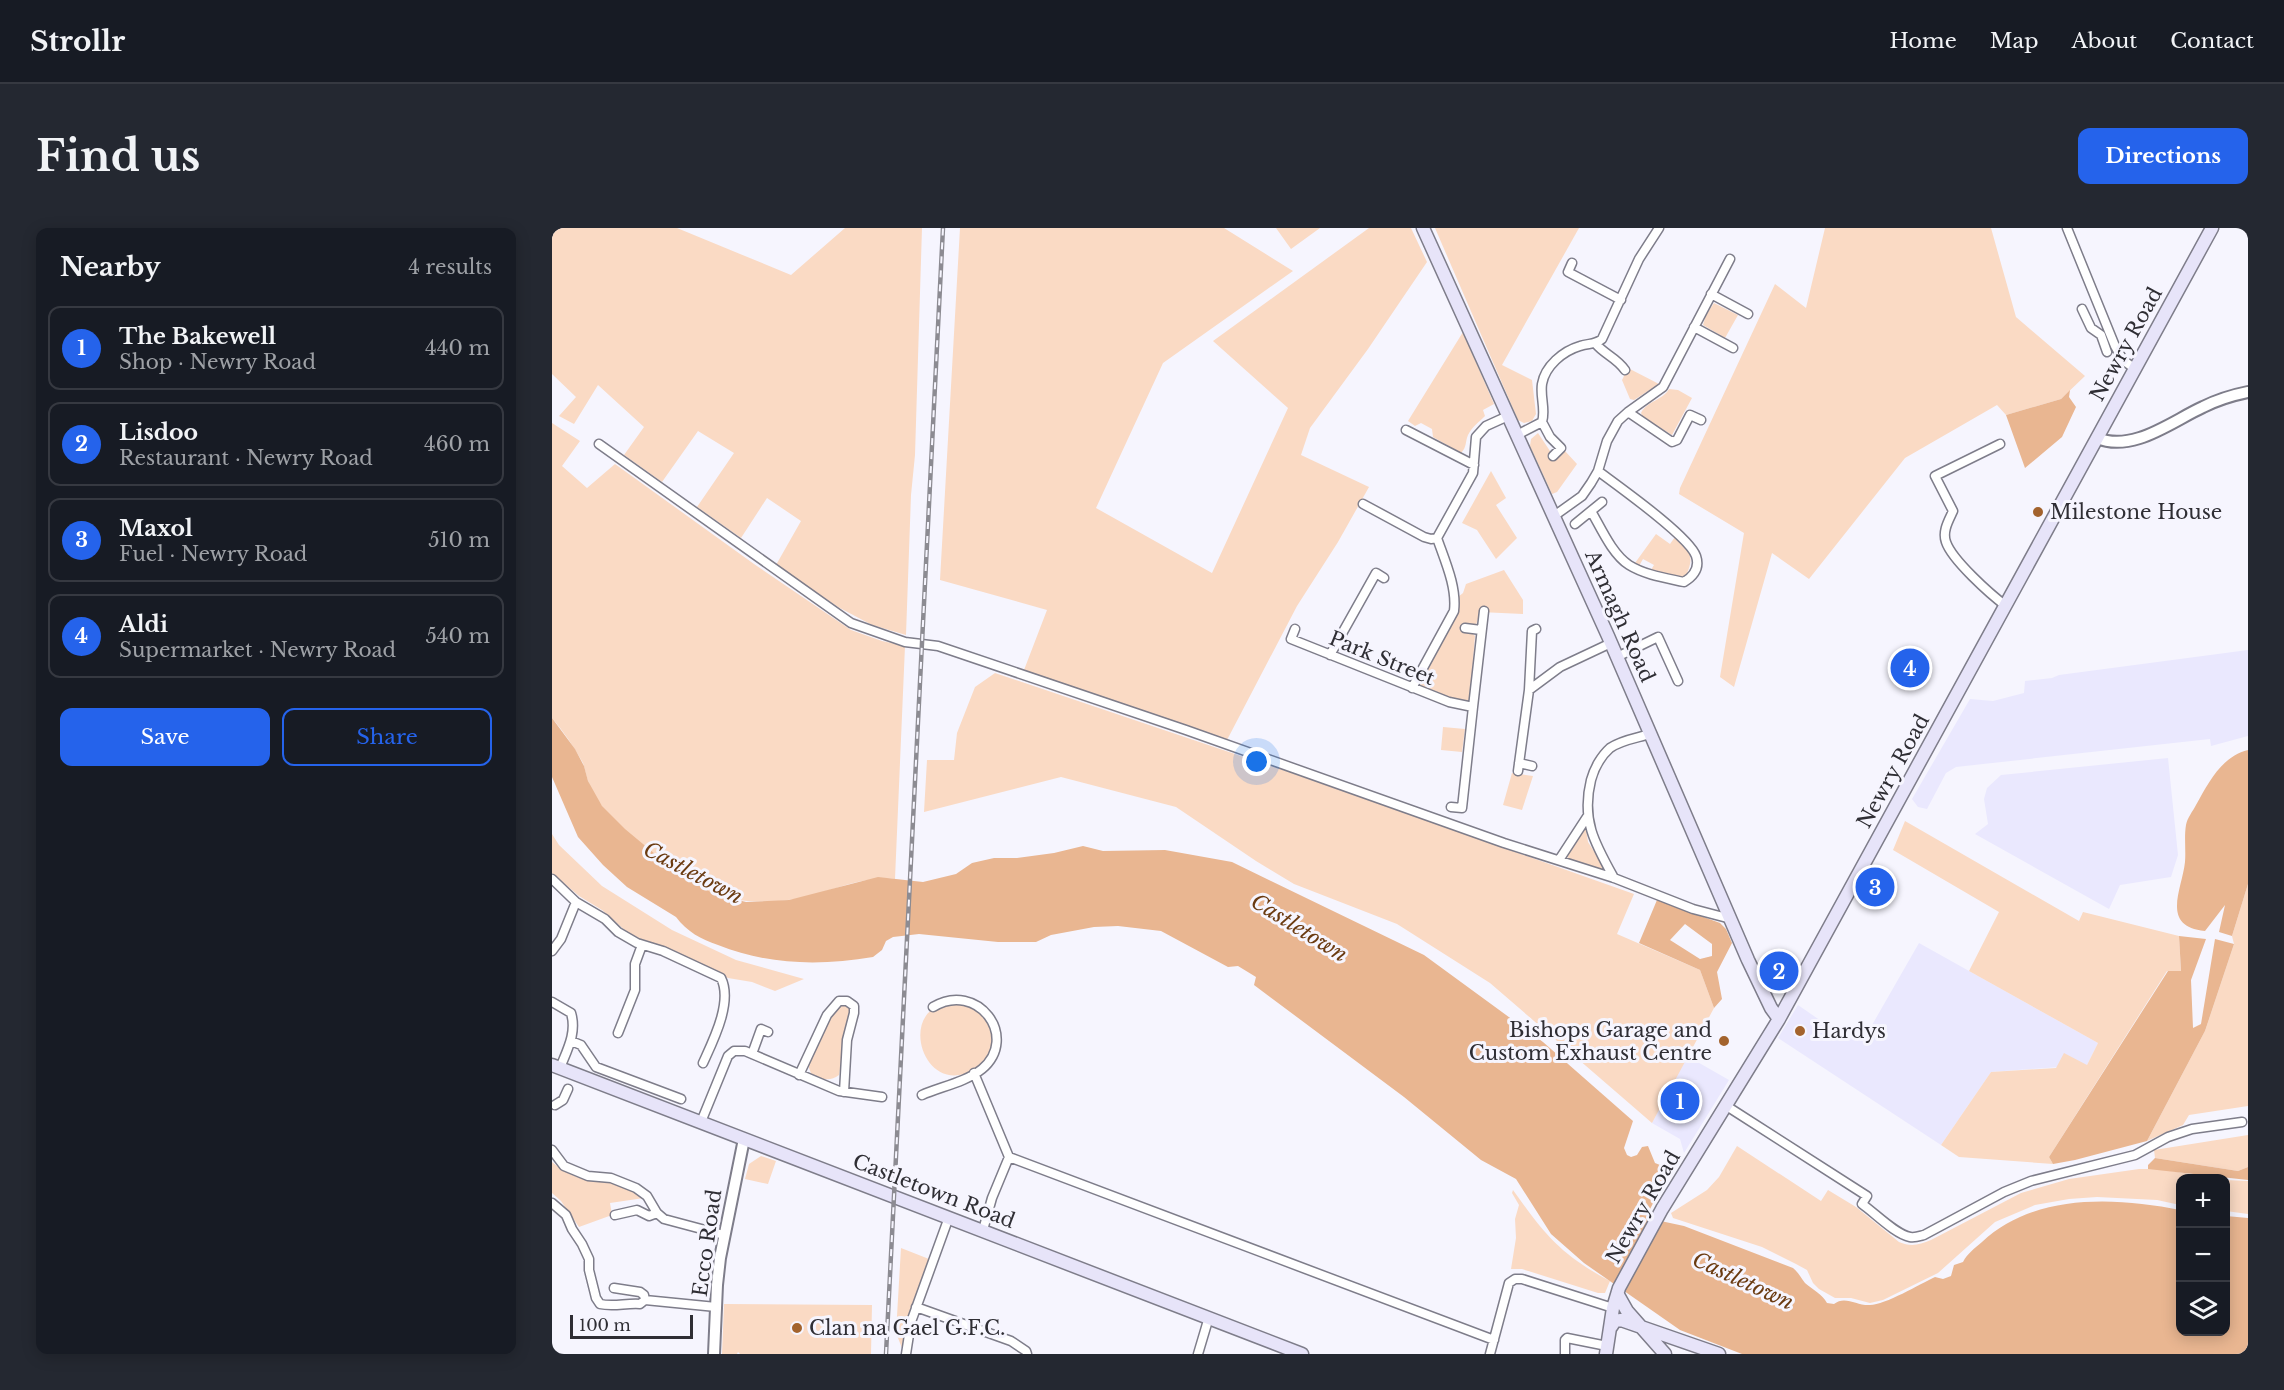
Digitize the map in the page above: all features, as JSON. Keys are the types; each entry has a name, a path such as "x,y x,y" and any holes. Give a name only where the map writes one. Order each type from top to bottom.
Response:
{"main road":[{"name":"Armagh Road","path":"1423,228 1611,643 1767,1001 1779,1019"},
{"name":"Newry Road","path":"1665,1354 1617,1297 1662,1209 1779,1019 2212,228"},
{"name":"Castletown Road","path":"556,1067 1302,1354"},
{"path":"1607,1350 1617,1297"},
{"path":"1611,1327 1619,1320 1640,1325 1719,1354"}],"street":[{"path":"1553,456 1561,448 1550,437 1542,422 1544,415 1541,386 1547,370 1565,353 1581,346 1596,344 1602,339 1639,260 1659,228"},
{"path":"2067,228 2119,353 2123,360 2135,369"},
{"path":"1554,516 1582,496 1598,471 1607,441 1618,422 1663,387 1730,259"},
{"path":"1572,263 1568,272 1621,300"},
{"path":"1711,294 1748,314"},
{"path":"2082,309 2091,328 2101,335 2107,352"},
{"path":"2087,321 2103,315"},
{"path":"1694,327 1733,348"},
{"path":"1596,344 1615,358 1625,370"},
{"path":"2097,438 2111,442 2136,439 2205,406 2248,392"},
{"path":"1628,412 1672,442 1677,440 1690,415 1701,420"},
{"path":"1412,688 1454,611 1455,602 1451,580 1437,538 1473,473 1476,437 1486,426 1508,416"},
{"path":"1517,435 1542,422"},
{"path":"1422,438 1427,428"},
{"path":"1406,430 1474,465"},
{"path":"599,444 851,623 905,642 938,646 1731,920"},
{"path":"2000,444 1935,476 1953,511 1945,530 1946,541 1952,552 1987,591 2006,606"},
{"path":"1591,511 1614,548 1630,566 1658,577 1684,582 1694,576 1697,567 1696,558 1684,539 1598,471"},
{"path":"1575,524 1602,502"},
{"path":"1364,504 1424,537 1437,538"},
{"path":"1330,655 1376,573 1384,578"},
{"path":"1451,807 1462,808 1484,611"},
{"path":"1465,628 1481,630"},
{"path":"1532,766 1519,767 1529,690 1532,632 1536,628"},
{"name":"Park Street","path":"1295,629 1291,639 1449,702 1473,707"},
{"path":"1617,657 1658,637 1678,681"},
{"path":"1529,690 1560,667 1611,643"},
{"path":"1614,878 1596,846 1587,817 1593,774 1605,753 1620,743 1650,734"},
{"path":"1559,860 1587,817"},
{"path":"552,879 576,902 605,919 618,932 642,945 663,951 721,978 726,987 723,1007 717,1032 703,1063"},
{"path":"552,951 561,939 576,902"},
{"path":"618,1033 635,990 635,964 642,945"},
{"path":"922,1095 974,1074 987,1064 994,1052 996,1031 990,1016 979,1006 961,999 947,1000 933,1007"},
{"path":"799,1075 827,1015 839,1001 847,1001 854,1006 854,1013 847,1040 844,1092"},
{"path":"552,1002 571,1014 574,1023 571,1041 556,1067"},
{"path":"752,1054 761,1029 768,1032"},
{"path":"571,1041 581,1045 596,1067 681,1099"},
{"path":"701,1122 728,1056 734,1051 745,1051 844,1092 882,1097"},
{"path":"974,1074 1009,1157 992,1198 983,1230"},
{"path":"553,1108 563,1100 568,1089"},
{"path":"1725,1105 1867,1196 1862,1204 1908,1237 1924,1235 2004,1192 2031,1181 2135,1155 2168,1137 2192,1129 2242,1122"},
{"name":"Ecco Road","path":"714,1354 716,1307 724,1235 744,1138"},
{"path":"552,1150 564,1166 588,1176 611,1178 636,1188 647,1196 657,1213 664,1219 724,1235"},
{"path":"1009,1157 1494,1340"},
{"path":"552,1203 566,1215 582,1244 589,1259 596,1298 600,1304 609,1306 621,1303 640,1304 645,1300 716,1307"},
{"path":"615,1215 637,1210 649,1215 657,1213"},
{"path":"906,1354 908,1333 916,1307 949,1217"},
{"path":"1490,1354 1509,1283 1515,1279 1617,1297"},
{"path":"614,1288 640,1292 644,1295 645,1300"},
{"path":"916,1307 1011,1341 1027,1354"},
{"path":"1198,1354 1209,1317"},
{"path":"1565,1354 1567,1338 1607,1350"}],"shaded area":[{"path":"552,228 677,228 791,275 845,228 922,228 915,455 911,495 906,635 872,625 838,607 776,565 801,521 767,498 741,538 697,507 734,453 698,431 662,482 624,455 644,427 598,385 574,424 559,416 576,397 552,374"},
{"path":"960,228 1224,228 1293,271 1163,363 1096,508 1212,573 1288,408 1213,341 1369,228 1411,228 1427,262 1368,349 1310,428 1301,455 1369,487 1338,542 1297,606 1227,740 1024,670 1047,610 940,580"},
{"path":"1276,228 1320,228 1291,249"},
{"path":"1435,228 1579,228 1502,365 1532,380 1536,414 1532,421 1524,423 1518,420"},
{"path":"1825,228 1991,228 2016,317 2085,376 2061,399 2006,415 1997,405 1905,458 1809,579 1772,553 1734,687 1720,677 1744,533 1679,494 1680,488 1775,284 1806,308"},
{"path":"1714,303 1738,315 1725,338 1703,325"},
{"path":"1463,332 1494,404 1483,410 1485,416 1470,432 1461,453 1433,437 1432,429 1421,423 1415,426 1408,421"},
{"path":"1628,368 1659,384 1634,400 1630,399 1622,380"},
{"path":"1669,389 1678,390 1692,398 1672,435 1643,417 1641,413"},
{"path":"2070,390 2069,397 2076,407 2062,437 2025,468 2006,415 2061,399"},
{"path":"552,423 580,441 562,466 587,488 615,464 754,564 851,630 905,646 895,879 868,880 788,900 752,901 716,895 688,880 654,856 622,828 601,805 589,784 583,763 552,718"},
{"path":"1538,433 1556,460 1565,451 1577,464 1557,492 1552,494 1530,446 1531,439"},
{"path":"1491,471 1506,498 1496,505 1517,538 1496,559 1477,530 1462,523"},
{"path":"1656,534 1670,544 1675,537 1690,554 1686,576 1678,578 1651,570 1654,565 1643,559 1639,566 1635,563"},
{"path":"1504,570 1523,600 1523,614 1480,612 1476,625 1465,625 1464,632 1475,636 1470,698 1467,702 1462,703 1422,687 1421,679 1458,612 1458,597 1463,593 1466,584"},
{"path":"2248,650 2248,736 2211,746 2210,739 1956,767 1946,773 1927,809 1918,807 1912,799 1970,699 1993,701 2024,693 2025,681 2059,675"},
{"path":"995,673 1303,777 1634,894 1617,934 1700,970 1714,1008 1652,1123 1490,983 1397,924 1294,884 1176,807 1061,777 924,812 927,760 954,760 957,733 975,687"},
{"path":"552,718 575,749 584,766 588,781 602,806 625,829 688,879 714,894 746,902 789,900 878,877 923,882 956,874 972,863 994,858 1017,858 1083,846 1103,851 1165,850 1232,862 1424,955 1543,1042 1633,1121 1624,1148 1627,1155 1631,1157 1637,1155 1642,1147 1648,1146 1655,1163 1660,1165 1666,1178 1648,1213 1656,1220 1684,1226 1793,1268 1805,1283 1827,1303 1834,1304 1842,1300 1865,1305 1876,1304 1935,1277 1943,1279 1951,1276 1954,1265 1963,1262 1974,1249 2003,1226 2026,1214 2050,1207 2102,1201 2155,1206 2176,1209 2176,1336 2230,1336 2230,1216 2248,1218 2248,1354 1742,1354 1680,1330 1584,1263 1551,1234 1516,1179 1481,1160 1404,1097 1254,985 1256,977 1238,966 1228,967 1161,931 1118,926 1094,927 1051,935 1036,942 998,942 919,934 893,937 886,941 882,950 873,957 833,962 794,962 737,952 712,943 690,931 676,917 627,887 603,865 578,837 552,777"},
{"path":"1443,727 1465,729 1462,752 1441,750"},
{"path":"2248,750 2248,884 2232,936 2219,932 2225,905 2205,931 2191,928 2182,922 2177,905 2185,862 2186,825 2206,788 2223,764 2230,758"},
{"path":"2168,758 2178,855 2171,877 2120,885 2109,909 1975,834 1988,824 1984,799 1987,788 2001,775"},
{"path":"1512,773 1533,776 1522,810 1503,805"},
{"path":"1905,821 2079,921 2083,912 2179,936 2181,972 2167,971 2049,1157 2053,1164 1959,1157 1941,1145 1991,1072 2056,1068 2064,1053 2087,1065 2098,1043 1969,971 1999,912 1893,850"},
{"path":"1583,829 1586,829 1588,842 1604,867 1602,871 1568,859 1567,855"},
{"path":"552,834 559,845 602,886 672,930 736,960 804,979 775,991 752,982 728,978 628,933 602,910 579,896 552,873"},
{"path":"2248,884 2248,1106 2189,1115 2183,1125 2147,1141 2205,1031 2234,944 2232,936"},
{"path":"1657,900 1720,923 1726,929 1732,943 1717,972 1722,999 1714,1008 1700,970 1639,943","holes":["1685,924 1712,944 1712,956 1700,959 1670,940"]},
{"path":"2179,936 2206,939 2191,980 2193,1028 2201,1024 2215,939 2234,944 2205,1031 2147,1141 2053,1164 2049,1157 2168,971 2181,971"},
{"path":"1919,943 2098,1043 2087,1065 1991,1072 1941,1145 1778,1038 1798,1005 1824,1023 1864,1039"},
{"path":"969,1003 991,1024 991,1049 986,1059 976,1068 959,1075 944,1074 932,1066 924,1054 921,1040 922,1025 928,1013 941,1005"},
{"path":"840,1004 849,1006 851,1014 839,1075 829,1079 812,1076 809,1062 835,1008"},
{"path":"1687,1056 1729,1080 1684,1153 1680,1139 1652,1123"},
{"path":"2248,1135 2248,1167 2238,1171 2155,1158 2154,1150"},
{"path":"1737,1146 1821,1201 1828,1190 1856,1207 1899,1242 1911,1245 1931,1240 2021,1193 2069,1179 2139,1169 2158,1169 2191,1174 2176,1174 2176,1204 2157,1200 2097,1197 2035,1205 1995,1222 1938,1273 1883,1300 1870,1303 1851,1298 1835,1298 1813,1283 1807,1270 1762,1247 1673,1218 1671,1213 1707,1190 1719,1177"},
{"path":"761,1156 776,1161 768,1184 745,1179 749,1164"},
{"path":"2155,1158 2238,1171 2248,1167 2248,1180 2230,1178 2230,1174 2193,1174 2148,1169 2148,1165"},
{"path":"552,1162 580,1178 618,1183 644,1198 610,1203 612,1215 579,1227 561,1201 552,1193"},
{"path":"2230,1180 2248,1181 2248,1214 2230,1212"},
{"path":"1513,1190 1555,1243 1579,1262 1610,1281 1605,1293 1598,1293 1522,1269 1511,1269 1516,1238 1515,1219 1519,1205 1512,1193"},
{"path":"901,1248 929,1259 905,1328 902,1348 896,1333"},
{"name":"Clan na Gael G.F.C.","path":"724,1304 872,1305 871,1354 740,1354 738,1352 737,1354 722,1354"}],"railway":[{"path":"886,1354 943,228"}],"place":[{"name":"Milestone House","path":"2038,512"},
{"name":"Aldi","path":"1910,668"},
{"name":"Maxol","path":"1875,887"},
{"name":"Lisdoo","path":"1779,971"},
{"name":"Hardys","path":"1800,1031"},
{"name":"Bishops Garage and Custom Exhaust Centre","path":"1724,1041"},
{"name":"The Bakewell","path":"1680,1101"},
{"name":"Clan na Gael G.F.C.","path":"797,1328"}],"water label":[{"name":"Castletown","path":"693,873"},
{"name":"Castletown","path":"1299,928"},
{"name":"Castletown","path":"1743,1281"}]}
